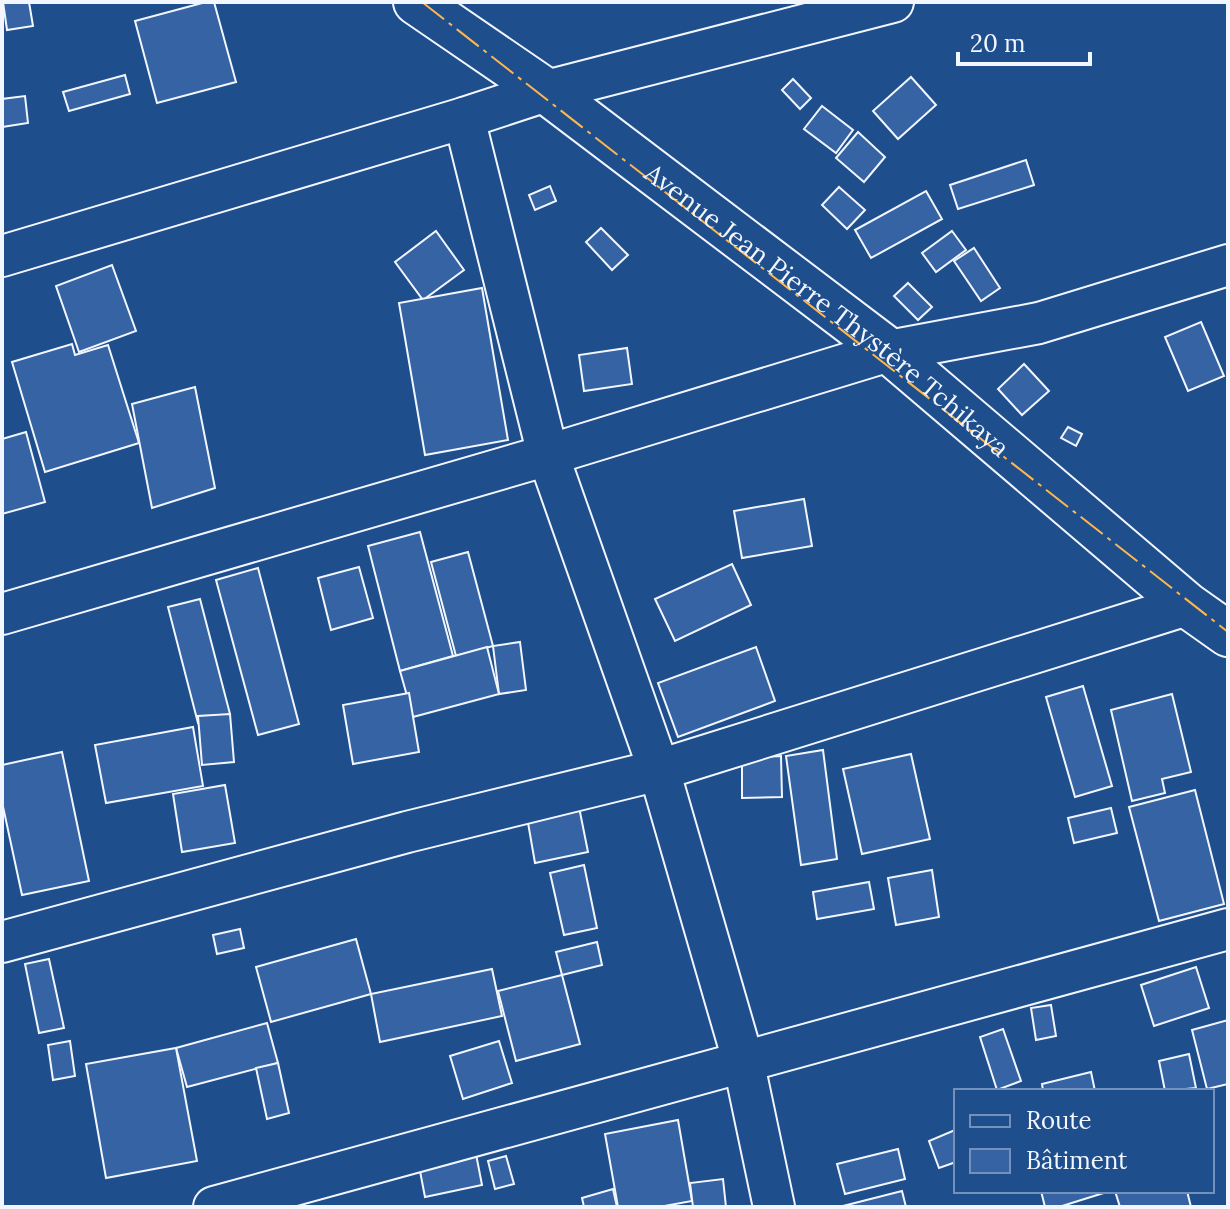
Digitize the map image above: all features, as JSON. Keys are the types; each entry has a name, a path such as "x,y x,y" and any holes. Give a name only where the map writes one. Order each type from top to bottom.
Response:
{"street":[{"name":"Avenue Jean Pierre Thystère Tchikaya","path":"416,2 546,91 889,351 1187,605 1228,634"},
{"path":"2,256 546,91 893,2"},
{"path":"464,118 548,455 659,770 743,1060 774,1207"},
{"path":"2,614 548,455 889,351 1039,323 1228,265"},
{"path":"2,942 407,832 659,770 1187,605"},
{"path":"214,1207 1228,929"}],"building":[{"path":"3,2 29,2 33,26 7,30"},
{"path":"214,2 236,82 157,103 135,21"},
{"path":"125,75 130,94 69,111 63,92"},
{"path":"911,77 936,105 898,139 873,111"},
{"path":"793,79 811,98 800,109 782,90"},
{"path":"25,96 28,123 2,127 2,99"},
{"path":"822,106 853,130 836,153 804,129"},
{"path":"858,132 885,157 864,182 836,158"},
{"path":"1026,160 1034,185 958,209 950,185"},
{"path":"550,186 556,201 535,210 529,195"},
{"path":"839,187 865,210 847,229 822,205"},
{"path":"926,191 942,219 871,258 855,230"},
{"path":"601,228 628,255 612,270 586,242"},
{"path":"436,231 464,270 423,300 395,262"},
{"path":"952,231 966,250 936,272 922,253"},
{"path":"974,248 1000,288 981,301 954,261"},
{"path":"112,265 136,331 79,352 56,286"},
{"path":"908,283 932,307 918,320 894,296"},
{"path":"482,288 508,440 425,455 399,303"},
{"path":"1201,322 1224,376 1188,391 1165,337"},
{"path":"72,344 75,355 108,345 139,443 45,472 12,362"},
{"path":"627,348 632,384 584,391 579,355"},
{"path":"1024,364 1049,391 1022,415 998,389"},
{"path":"195,387 215,488 152,508 132,404"},
{"path":"1068,427 1082,434 1076,446 1061,438"},
{"path":"26,432 45,502 2,514 2,439"},
{"path":"804,499 812,546 742,558 734,511"},
{"path":"420,532 453,656 400,671 368,546"},
{"path":"468,552 493,646 456,656 431,562"},
{"path":"732,564 751,605 675,641 655,599"},
{"path":"359,567 373,618 331,630 318,578"},
{"path":"258,568 299,724 258,735 216,580"},
{"path":"200,599 230,714 198,723 168,607"},
{"path":"520,642 526,690 499,694 493,646"},
{"path":"487,647 499,694 413,717 400,671"},
{"path":"756,647 775,701 678,737 658,683"},
{"path":"1083,686 1112,786 1075,797 1046,697"},
{"path":"409,693 419,752 353,764 343,705"},
{"path":"1172,694 1191,772 1162,779 1165,793 1132,801 1111,710"},
{"path":"230,714 234,762 202,765 198,716"},
{"path":"193,727 203,786 106,803 95,745"},
{"path":"823,750 837,859 801,865 786,756"},
{"path":"62,752 89,881 22,895 2,802 2,765"},
{"path":"911,754 930,839 862,854 843,769"},
{"path":"781,756 782,797 742,798 742,758"},
{"path":"225,785 235,843 182,852 173,794"},
{"path":"1195,790 1224,904 1159,921 1129,807"},
{"path":"579,807 588,852 535,863 527,817"},
{"path":"1111,808 1117,833 1074,843 1068,818"},
{"path":"584,865 597,928 564,935 550,873"},
{"path":"932,870 939,917 896,925 888,878"},
{"path":"869,882 874,909 817,919 813,892"},
{"path":"240,929 244,948 217,954 213,935"},
{"path":"356,939 371,994 271,1022 256,967"},
{"path":"597,942 602,965 562,975 556,952"},
{"path":"49,959 64,1028 39,1033 25,964"},
{"path":"1196,967 1209,1008 1154,1026 1141,985"},
{"path":"492,969 502,1016 380,1042 371,994"},
{"path":"562,975 580,1044 516,1061 498,991"},
{"path":"1051,1005 1056,1036 1036,1040 1031,1008"},
{"path":"1228,1020 1228,1084 1207,1089 1192,1030"},
{"path":"267,1023 278,1063 187,1087 176,1048"},
{"path":"1003,1029 1021,1081 997,1089 980,1037"},
{"path":"70,1041 75,1076 53,1080 48,1045"},
{"path":"499,1041 512,1083 463,1099 450,1056"},
{"path":"176,1048 197,1161 106,1178 86,1064"},
{"path":"1189,1054 1196,1088 1165,1089 1159,1061"},
{"path":"278,1063 289,1113 267,1119 256,1068"},
{"path":"1091,1072 1095,1089 1043,1089 1042,1084"},
{"path":"678,1120 692,1201 659,1207 618,1207 605,1134"},
{"path":"954,1130 954,1163 939,1168 929,1141"},
{"path":"898,1149 905,1179 845,1194 837,1164"},
{"path":"476,1154 482,1185 425,1197 419,1166"},
{"path":"506,1156 514,1184 495,1189 488,1161"},
{"path":"723,1179 726,1207 693,1207 690,1183"},
{"path":"613,1189 617,1207 584,1207 582,1198"},
{"path":"902,1191 906,1207 839,1207"},
{"path":"1042,1193 1104,1193 1059,1207 1045,1207"},
{"path":"1116,1193 1188,1193 1191,1207 1120,1207"}],"power":[{"path":"422,2 1228,632"}]}
